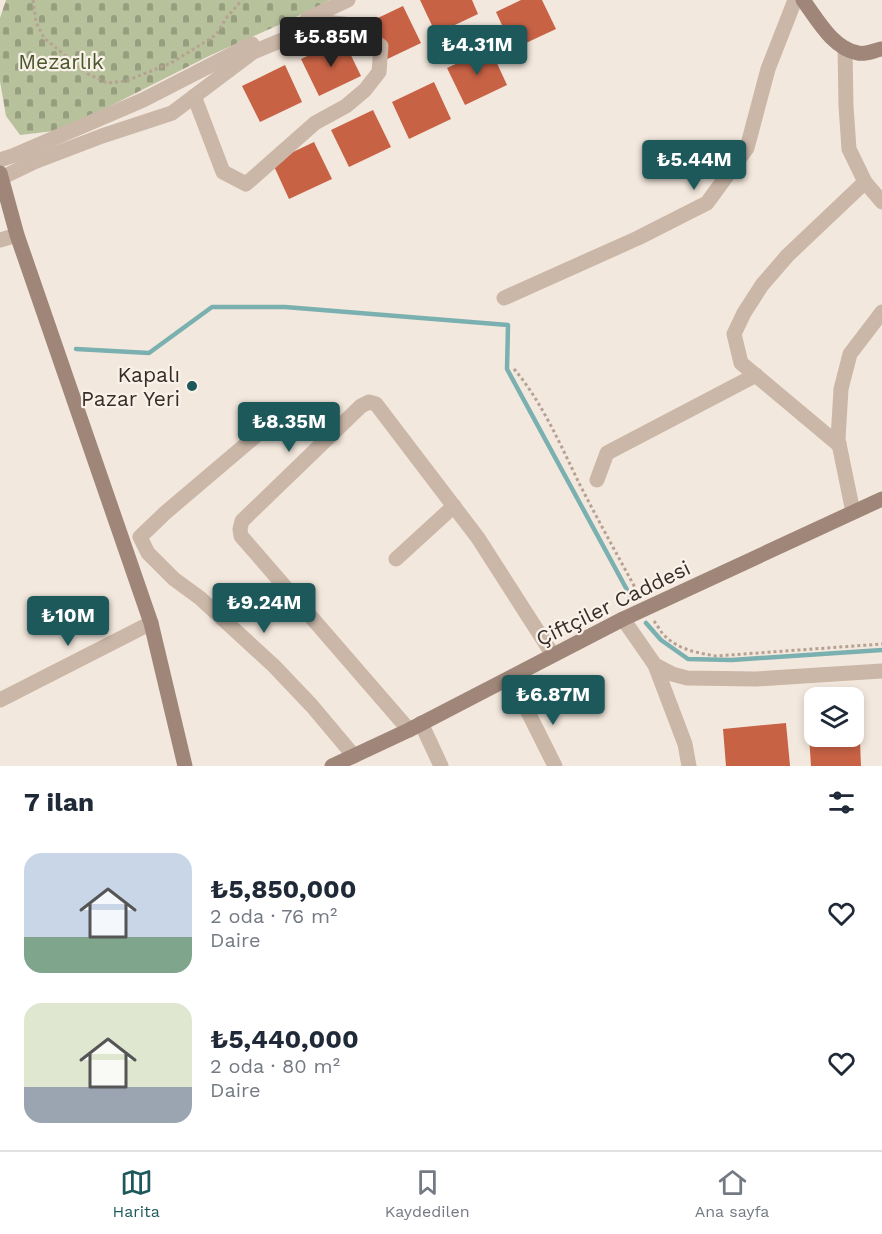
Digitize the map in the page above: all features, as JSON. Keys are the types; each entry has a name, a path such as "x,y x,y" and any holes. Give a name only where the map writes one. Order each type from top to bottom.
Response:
{"street":[{"path":"0,160 143,100 246,46 348,0"},
{"path":"504,298 638,238 707,203 747,148 768,69 795,0"},
{"path":"803,0 832,38 845,48 860,54 882,49"},
{"path":"185,766 151,623 17,235 2,183 34,162 172,113 194,96 253,52 326,22 351,25 381,46 379,72 365,90 346,106 315,123 246,184 223,172 194,96"},
{"path":"845,48 849,149 865,182 882,202"},
{"path":"839,445 741,363 734,334 762,285 788,256 865,182"},
{"path":"0,240 17,235"},
{"path":"853,512 838,439 841,389 850,354 882,312"},
{"path":"597,480 607,453 756,375"},
{"path":"441,766 415,727 241,536 242,521 361,406 369,402 376,404 478,538 553,655"},
{"path":"271,423 140,537 148,553 174,579 200,598 274,666 312,706 354,756"},
{"name":"Çiftçiler Caddesi","path":"332,766 415,727 623,619 882,499"},
{"path":"396,559 454,506"},
{"path":"623,619 655,665 685,744 689,766"},
{"path":"0,700 151,623"},
{"path":"655,665 672,674 687,678 756,680 882,671"},
{"path":"522,700 555,766"}],"path":[{"path":"33,0 36,22 44,38 88,74 107,83 126,81 171,63 216,35 227,17 242,0"},
{"path":"514,369 537,402 598,521 664,636 680,647 707,655 726,656 882,644"}],"green space":[{"name":"Mezarlık","path":"6,0 330,0 209,56 63,130 20,135 6,116 0,81 0,18"}],"building":[{"path":"420,0 472,0 478,14 436,34"},
{"path":"521,0 542,0 556,29 513,49 496,12"},
{"path":"403,6 421,43 379,63 361,26"},
{"path":"343,39 361,76 319,96 301,59"},
{"path":"490,48 507,85 465,105 447,68"},
{"path":"285,65 302,102 260,122 242,86"},
{"path":"434,82 451,119 409,139 392,102"},
{"path":"373,110 391,147 349,167 331,130"},
{"path":"314,142 332,179 289,199 272,162"},
{"path":"786,723 790,766 726,766 723,729"},
{"path":"810,747 860,747 861,766 811,766"}],"waterway":[{"path":"76,349 149,353 212,307 285,307 508,325 507,369 632,599"},
{"path":"646,623 661,640 688,659 732,660 882,650"}],"place":[{"name":"Kapalı Pazar Yeri","path":"192,386"}]}
